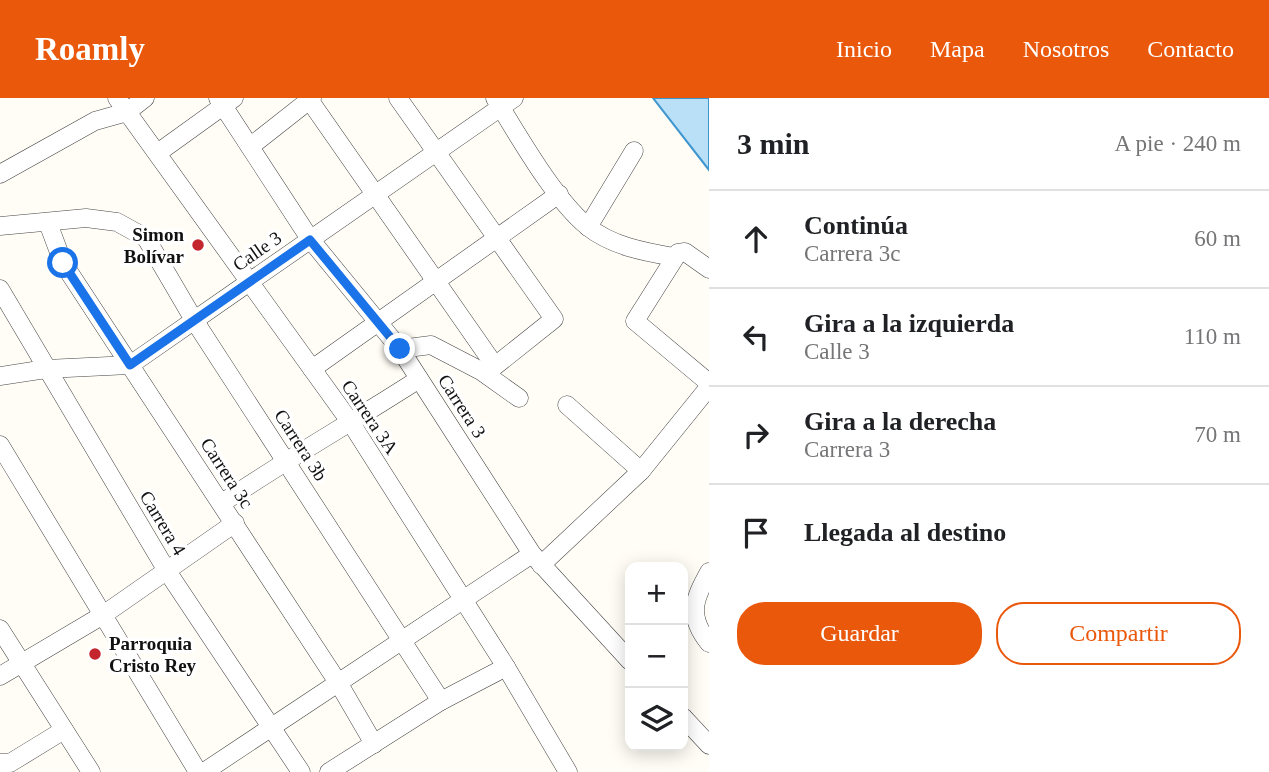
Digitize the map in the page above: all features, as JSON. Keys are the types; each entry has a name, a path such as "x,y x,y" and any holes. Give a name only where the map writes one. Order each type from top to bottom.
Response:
{"street":[{"path":"0,174 122,105 145,98"},
{"path":"251,146 309,99 495,366 554,319 398,98"},
{"path":"159,152 226,101"},
{"name":"Carrera 3","path":"226,101 310,240 400,349 537,560 625,655"},
{"path":"504,101 559,194 588,227 621,245 680,255 709,269"},
{"name":"Calle 3","path":"130,365 436,152 504,101"},
{"name":"Carrera 3A","path":"122,105 159,152 247,283 351,424 506,667 568,772"},
{"path":"588,227 634,151"},
{"path":"313,369 559,194"},
{"name":"Carrera 3b","path":"48,223 86,218 117,222 146,238 194,320 404,639 441,701"},
{"path":"0,226 48,223"},
{"name":"Carrera 3c","path":"48,223 63,263 222,503 339,684 374,744"},
{"path":"204,772 404,639 537,560 641,471 709,385 635,321 680,255"},
{"name":"Carrera 4","path":"0,289 167,571 301,772"},
{"path":"400,349 431,345 481,371 519,398"},
{"path":"0,376 46,369 130,365"},
{"path":"222,503 285,460 351,424 419,379"},
{"path":"567,405 641,471"},
{"path":"0,445 198,772"},
{"path":"0,676 103,615 234,523"},
{"path":"709,572 694,600 699,631 709,643"},
{"path":"0,629 91,772"},
{"path":"329,772 441,701 506,667"},
{"path":"688,722 709,745"},
{"path":"0,763 10,763 64,730"}],"water":[{"path":"653,98 709,98 709,170"}],"place":[{"name":"Simon Bolívar","path":"198,245"},
{"name":"Parroquia Cristo Rey","path":"95,654"}],"route":[{"path":"63,263 130,365 310,240 400,349"}]}
